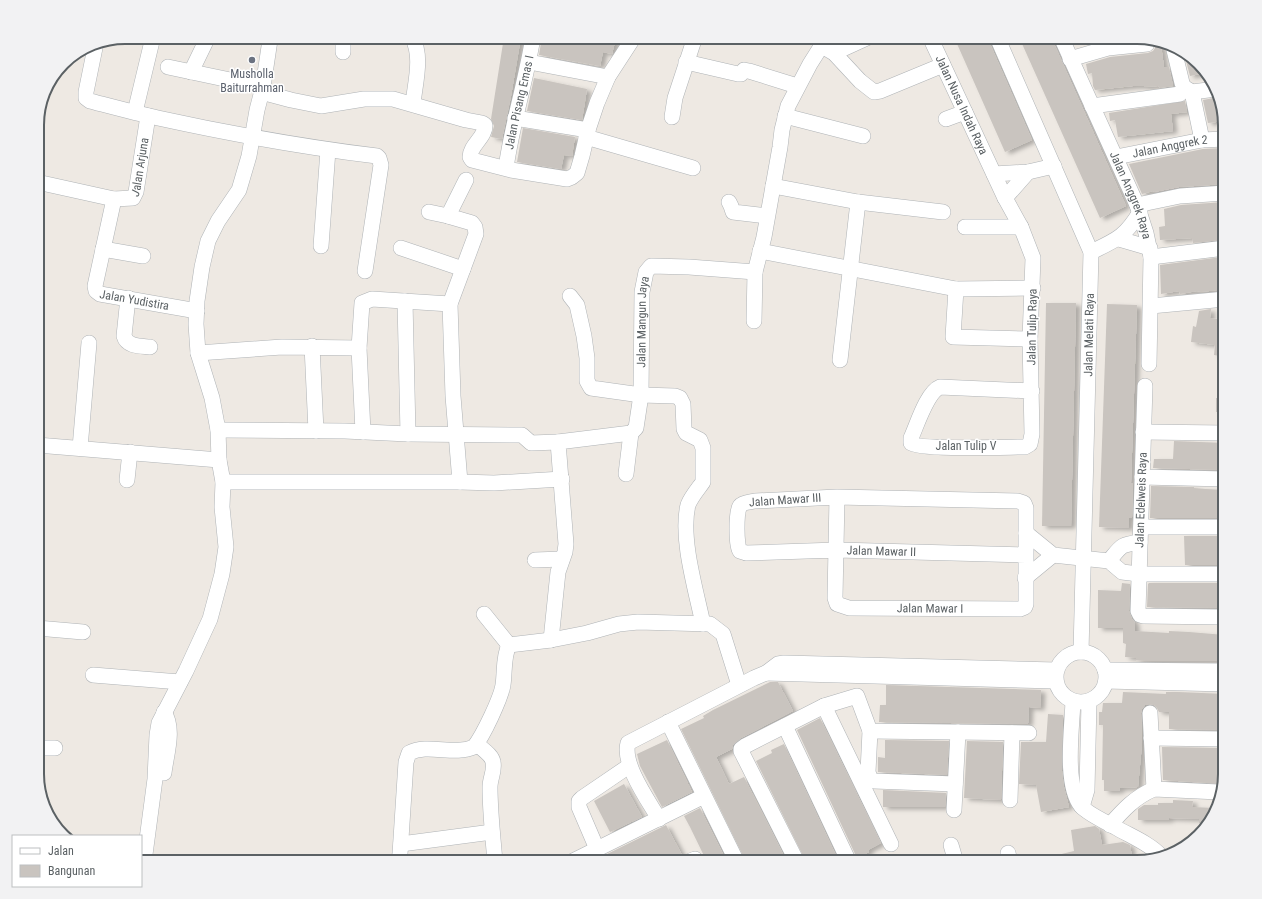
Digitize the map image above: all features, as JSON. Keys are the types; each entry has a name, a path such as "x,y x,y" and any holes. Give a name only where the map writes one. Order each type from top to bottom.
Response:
{"street":[{"path":"141,114 152,44"},
{"path":"191,72 205,44"},
{"path":"152,855 157,792 157,735 159,723 210,619 222,574 226,547 222,507 223,482 219,460 218,430 212,398 198,352 196,324 202,267 208,241 218,221 239,190 249,156 262,90 266,44"},
{"path":"413,104 418,63 415,44"},
{"name":"Jalan Pisang Emas I","path":"506,168 532,44"},
{"path":"168,67 262,90 291,100 321,106 364,98 393,99 413,104 483,124 485,130 472,149 470,157 472,160 567,179 577,173 587,134 608,77 629,44"},
{"path":"672,117 675,98 692,44"},
{"name":"Jalan Nusa Indah Raya","path":"933,44 1008,204"},
{"name":"Jalan Melati Raya","path":"1000,44 1091,252 1081,652"},
{"name":"Jalan Anggrek Raya","path":"1064,44 1116,157 1138,209 1150,252 1151,306 1149,364"},
{"path":"1070,59 1103,44"},
{"path":"754,321 755,272 764,237 785,116 797,86 810,64 828,45 860,81 872,91 880,91 942,65"},
{"path":"95,50 86,92 86,98 90,101 141,114 252,138 377,156 381,162 364,271"},
{"path":"1175,54 1182,83 1187,90 1186,93 1202,140"},
{"path":"529,62 608,77"},
{"path":"686,62 738,74 741,74 744,70 749,71 797,86"},
{"path":"1092,106 1210,90"},
{"path":"946,120 965,112"},
{"name":"Jalan Arjuna","path":"114,199 129,199 135,196 141,114"},
{"path":"785,116 862,136"},
{"path":"516,118 587,134 693,168"},
{"name":"Jalan Anggrek 2","path":"1116,157 1202,140 1218,139"},
{"path":"321,246 328,150"},
{"path":"994,174 1028,172 1054,166"},
{"path":"1008,204 1028,172"},
{"path":"448,216 466,180"},
{"path":"44,184 114,199"},
{"path":"773,186 858,202 943,212"},
{"path":"1091,252 1119,239 1131,226 1138,209 1180,196 1218,193"},
{"name":"Jalan Yudistira","path":"114,199 95,286 96,291 100,294 197,311"},
{"path":"729,202 733,212 767,216"},
{"path":"840,360 858,202"},
{"name":"Jalan Tulip Raya","path":"1008,204 1020,227 1033,258 1030,339 1032,391 1031,441 1028,446 1025,447"},
{"path":"429,212 472,223 476,230 476,234 450,304 453,396 460,482"},
{"path":"965,227 1020,227"},
{"path":"1119,239 1150,252 1218,248"},
{"path":"401,248 463,269"},
{"path":"103,249 143,256"},
{"path":"760,251 850,267 906,280 956,289 1032,288"},
{"name":"Jalan Mangun Jaya","path":"626,474 631,433 636,428 641,395 642,292 646,272 651,266 755,272"},
{"path":"956,289 953,337 1030,339"},
{"path":"570,296 577,305 584,336 587,382 591,388 641,395 675,396 681,399 683,404 684,429 686,433 698,438 703,448 703,482 689,504 686,525 688,550 703,624"},
{"path":"128,298 124,339 130,344 150,347"},
{"path":"363,432 359,348 362,303 372,299 450,304"},
{"path":"1151,306 1218,300"},
{"path":"404,301 408,434"},
{"path":"80,448 89,343"},
{"path":"198,352 312,346 359,348"},
{"path":"312,346 316,431"},
{"name":"Jalan Tulip V","path":"1025,447 914,445 911,443 911,438 928,398 932,392 940,386 1032,391"},
{"name":"Jalan Edelweis Raya","path":"1144,386 1139,613 1143,616 1218,617"},
{"path":"218,430 345,430 408,434 522,435 531,443 558,442 631,433"},
{"path":"1143,432 1218,433"},
{"path":"550,640 558,572 565,552 566,537 558,442"},
{"path":"44,445 219,460"},
{"path":"128,480 130,452"},
{"path":"1142,477 1218,479"},
{"path":"223,482 494,483 562,479"},
{"path":"837,497 837,550"},
{"name":"Jalan Mawar III","path":"739,550 737,542 738,512 740,506 743,504 755,501 837,497 1018,501 1024,503 1026,506 1026,533"},
{"path":"1141,527 1218,528"},
{"path":"1026,533 1053,555 1109,561 1121,572 1139,574 1218,574"},
{"name":"Jalan Mawar I","path":"837,550 835,602 841,606 849,608 1023,609 1026,606 1026,533"},
{"path":"1109,561 1121,546 1140,542"},
{"name":"Jalan Mawar II","path":"739,550 746,553 837,550 1026,555"},
{"path":"1025,578 1053,555"},
{"path":"535,560 562,559"},
{"path":"484,614 509,645"},
{"path":"509,645 550,640 587,633 619,624 638,622 710,624 723,634 739,685"},
{"path":"44,629 83,632"},
{"path":"400,855 406,762 409,753 418,750 463,750 471,748 477,744 501,695 509,645"},
{"path":"1081,652 1089,653 1096,657 1102,663 1105,675 1100,693 1089,701 1081,703 1064,697 1058,690 1056,675 1062,660 1071,654 1081,652"},
{"path":"659,819 629,766 628,743 739,685 766,673 778,664 784,663 1056,675"},
{"path":"1105,675 1218,671"},
{"path":"766,673 853,676 1056,675"},
{"path":"93,675 180,682"},
{"path":"1105,675 1218,683"},
{"path":"853,676 857,696 870,731 868,772 870,778 874,781 955,784"},
{"path":"793,855 740,750 745,746 824,706 857,696"},
{"path":"1073,701 1071,783 1082,807 1110,825 1148,845 1157,852"},
{"path":"1082,807 1087,790 1089,701"},
{"path":"824,706 891,844"},
{"path":"1150,713 1154,789"},
{"path":"668,722 733,855"},
{"path":"785,726 847,855"},
{"path":"870,731 1029,734"},
{"path":"954,810 958,732"},
{"path":"1010,800 1012,733"},
{"path":"1151,738 1218,739"},
{"path":"477,744 491,757 494,763 490,784 492,832 495,855"},
{"path":"44,748 55,748"},
{"path":"596,850 579,807 579,801 629,766"},
{"path":"1110,825 1133,801 1154,789 1216,792"},
{"path":"145,855 157,792"},
{"path":"586,855 704,796"},
{"path":"401,844 492,832"},
{"path":"952,845 954,855"}],"building":[{"path":"503,44 520,44 502,139 491,137 494,126 491,119"},
{"path":"541,44 614,44 612,54 603,52 600,66 539,55"},
{"path":"957,44 990,44 1032,140 1005,152"},
{"path":"1022,44 1054,44 1126,206 1100,218"},
{"path":"1155,46 1161,48 1164,67 1169,67 1173,86 1160,88 1158,86 1133,86 1095,90 1093,86 1092,73 1088,74 1086,64 1110,57 1148,53 1153,51"},
{"path":"1186,61 1200,74 1190,76"},
{"path":"534,78 587,89 582,120 527,111"},
{"path":"1213,98 1218,122 1208,123 1203,100"},
{"path":"1185,101 1187,112 1171,114 1173,131 1118,137 1115,120 1110,121 1109,113"},
{"path":"523,128 575,137 572,156 564,155 561,169 517,162"},
{"path":"1218,148 1218,184 1179,187 1142,194 1129,164 1203,149"},
{"path":"1218,202 1218,240 1193,243 1192,238 1160,240 1159,227 1165,226 1164,209 1181,205"},
{"path":"1218,258 1218,290 1180,294 1179,291 1161,294 1160,265"},
{"path":"1046,303 1076,303 1071,526 1042,526"},
{"path":"1107,304 1137,305 1131,483 1133,483 1132,518 1129,518 1129,528 1099,527"},
{"path":"1211,309 1210,318 1218,319 1218,356 1214,355 1215,345 1191,342 1193,326 1196,327 1199,311"},
{"path":"1216,398 1218,398 1218,412 1216,412"},
{"path":"1174,441 1218,443 1218,470 1153,468 1154,459 1173,459"},
{"path":"1151,486 1194,487 1218,490 1218,518 1150,518"},
{"path":"1184,536 1218,536 1218,565 1185,565"},
{"path":"1122,583 1130,584 1129,611 1135,623 1135,631 1169,633 1169,631 1218,634 1218,661 1146,661 1125,657 1126,644 1123,643 1123,628 1098,628 1098,590 1121,591"},
{"path":"1218,583 1218,608 1147,607 1148,584"},
{"path":"770,682 778,682 793,711 741,738 733,745 732,749 716,757 729,784 744,777 783,855 743,855 681,729 704,718 703,716"},
{"path":"886,685 1041,690 1040,708 1029,707 1028,724 879,722 880,705 886,705"},
{"path":"1123,692 1166,694 1166,692 1218,694 1218,730 1169,729 1169,712 1159,712 1154,705 1145,705 1141,713 1142,744 1138,787 1120,788 1119,791 1104,791 1104,780 1102,780 1103,725 1099,725 1099,712 1102,712 1103,703 1122,703"},
{"path":"1048,714 1063,715 1062,771 1069,807 1041,812 1036,785 1019,784 1021,742 1046,742"},
{"path":"820,718 881,843 868,850 869,852 863,855 856,855 797,730"},
{"path":"667,740 692,792 662,807 640,766 637,754"},
{"path":"885,740 949,741 947,775 878,772 878,757 885,758"},
{"path":"967,741 1003,742 1001,800 964,798"},
{"path":"784,744 836,855 803,855 756,761 772,753 771,750"},
{"path":"1162,747 1218,748 1217,784 1163,780"},
{"path":"624,784 642,817 610,832 594,801"},
{"path":"883,790 946,793 945,807 883,807"},
{"path":"1173,800 1193,801 1192,807 1211,808 1201,823 1199,823 1199,819 1169,818 1169,820 1138,820 1138,809 1144,805 1173,803"},
{"path":"700,808 724,855 704,855 684,816"},
{"path":"666,825 682,855 605,855"},
{"path":"1095,826 1099,829 1102,845 1123,842 1130,845 1132,855 1057,855 1074,851 1071,830"}],"place":[{"name":"Musholla Baiturrahman","path":"252,60"}]}
